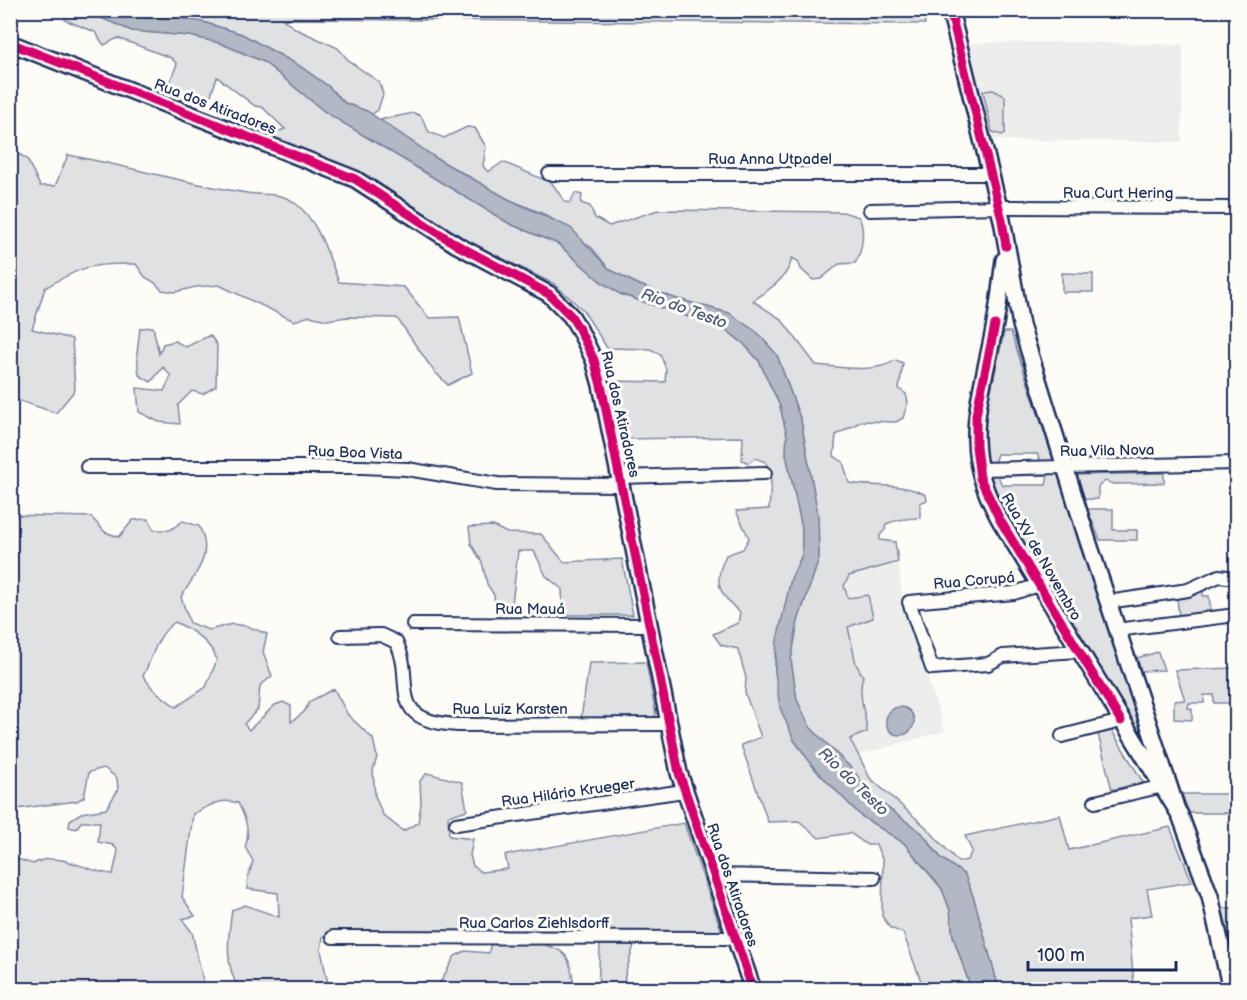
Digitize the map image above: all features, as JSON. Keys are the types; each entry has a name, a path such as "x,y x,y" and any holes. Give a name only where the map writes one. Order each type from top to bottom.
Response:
{"main road":[{"name":"Rua XV de Novembro","path":"950,10 999,207 1021,325 1116,630 1177,810 1205,880 1230,955 1231,990"},
{"name":"Rua dos Atiradores","path":"10,44 340,172 371,189 465,250 549,294 571,316 594,360 667,724 684,791 753,990"},
{"name":"Rua XV de Novembro","path":"1006,246 995,325 978,399 975,430 978,469 992,506 1078,651 1177,810"},
{"path":"995,325 1021,325"},
{"path":"1121,721 1137,716 1143,710"}],"street":[{"name":"Rua Anna Utpadel","path":"549,174 991,174"},
{"name":"Rua Curt Hering","path":"870,210 999,207 1236,208"},
{"name":"Rua Vila Nova","path":"978,469 1236,463"},
{"name":"Rua Boa Vista","path":"87,467 362,467 407,470 497,484 620,481 765,472"},
{"path":"1107,602 1188,590 1219,576 1236,578"},
{"name":"Rua Corupá","path":"1040,585 1014,593 909,602 932,668 988,664 1003,656 1078,651"},
{"path":"1116,630 1236,615"},
{"name":"Rua Mauá","path":"413,624 648,625"},
{"name":"Rua Luiz Karsten","path":"340,636 381,635 396,642 400,655 403,687 410,706 417,713 435,723 458,725 667,724"},
{"path":"1062,736 1121,721"},
{"path":"1095,802 1163,786"},
{"name":"Rua Hilário Krueger","path":"456,824 684,791"},
{"path":"712,875 874,878"},
{"name":"Rua Carlos Ziehlsdorff","path":"333,937 734,938"}],"shaded area":[{"path":"922,10 925,24 283,19 296,29 338,48 349,61 379,82 383,94 378,110 371,115 345,103 328,86 298,65 242,34 203,22 147,18 118,11"},
{"path":"66,11 85,11 132,31 190,36 220,43 264,62 325,112 510,224 558,244 600,281 620,294 725,329 744,344 759,361 780,406 787,435 786,454 802,528 802,555 791,579 775,656 775,672 794,740 815,769 861,816 904,843 942,889 950,910 953,936 971,989 924,989 903,933 890,928 882,916 883,861 876,845 867,845 850,833 819,838 799,821 768,822 741,745 761,737 745,693 746,678 738,649 721,645 713,634 738,623 740,613 723,593 719,581 719,573 726,555 743,549 749,538 736,511 769,509 771,482 766,462 755,458 749,463 742,460 743,437 624,439 613,381 665,382 666,369 660,354 650,349 607,348 583,310 554,284 465,240 366,178 254,132 263,126 279,131 285,129 262,107 255,106 217,77 211,95 182,100 166,91 177,64 171,58 118,38 104,45 95,32 65,20"},
{"path":"1073,42 1183,45 1182,142 990,140 968,43"},
{"path":"993,90 1005,96 1005,133 1002,135 992,132 983,91"},
{"path":"414,113 421,116 429,132 444,138 467,127 475,128 486,147 483,166 488,172 503,162 552,183 565,202 570,203 575,193 582,195 581,203 590,206 595,218 609,226 658,210 843,212 859,217 862,240 855,263 839,264 821,279 813,280 801,269 798,261 792,258 782,278 753,301 781,319 816,365 868,368 896,360 903,363 899,389 906,394 908,402 903,418 896,422 862,421 836,435 834,456 843,462 849,483 908,488 926,495 927,500 920,503 920,518 903,519 886,524 885,530 880,535 880,540 895,542 898,562 849,576 844,586 848,598 868,595 873,618 848,627 856,664 863,676 861,696 867,732 850,739 870,778 926,827 958,862 967,860 972,851 965,836 1060,815 1069,850 1170,827 1192,882 1147,889 1152,915 1128,918 1134,985 1111,990 999,989 965,875 941,858 922,833 870,795 854,771 809,727 797,700 791,660 798,621 819,559 818,515 801,421 777,355 729,313 674,298 637,284 609,269 592,248 546,215 508,199 436,158 379,120"},
{"path":"11,149 27,159 40,186 55,186 68,155 202,185 247,193 278,195 289,199 303,210 317,229 339,282 404,287 429,318 459,317 472,373 448,385 433,370 397,318 347,317 327,320 310,316 294,321 219,285 175,292 162,290 145,277 136,264 108,264 78,270 45,288 32,329 72,339 75,390 56,413 11,398"},
{"path":"1062,273 1093,274 1093,292 1062,292"},
{"path":"153,327 159,354 163,344 175,341 186,347 210,335 217,345 216,386 203,394 192,391 178,405 180,424 159,422 139,412 137,388 164,391 171,376 163,367 151,382 139,375 137,353 140,328"},
{"path":"1004,332 1011,332 1145,736 1138,737 1085,651 992,489 984,458 985,417","holes":["997,454 1037,454 1042,462 994,463","1048,475 1046,485 1002,485 998,476"]},
{"path":"1164,473 1164,483 1113,484 1105,481 1098,487 1098,499 1084,499 1077,475"},
{"path":"1087,509 1113,509 1113,530 1137,530 1137,540 1100,540"},
{"path":"10,515 91,517 105,532 119,537 133,520 148,519 154,530 170,530 183,521 199,526 205,546 202,563 181,597 190,623 209,630 232,624 247,626 267,634 263,652 272,676 260,686 258,709 244,724 249,730 275,705 283,702 291,706 291,722 304,712 310,701 334,689 348,715 373,739 377,757 373,770 375,796 383,815 403,831 418,823 421,803 420,781 427,773 462,782 467,810 448,816 449,836 473,839 470,855 473,866 481,872 508,869 505,855 684,823 722,932 524,938 562,952 570,964 574,989 436,990 455,956 465,951 489,953 492,933 336,931 323,937 321,950 329,989 239,989 229,960 232,910 245,905 279,917 278,893 248,889 247,881 253,861 245,847 247,836 243,813 238,803 226,801 193,814 182,897 195,916 182,919 192,932 205,989 11,989 11,857 33,864 43,860 63,860 113,874 118,851 113,845 98,842 100,822 81,822 76,829 69,827 70,820 81,813 106,809 118,790 117,778 104,768 89,772 84,797 77,801 16,809 11,812","holes":["175,622 206,642 217,660 206,687 176,707 153,689 143,676 163,633"]},
{"path":"493,526 507,533 541,534 564,562 622,559 633,615 563,615 562,589 546,576 534,551 518,551 511,614 508,618 496,617 494,595 487,584 482,562 471,544 469,527"},
{"path":"898,562 903,601 945,731 859,755 850,739 867,732 866,710 860,686 863,676 856,664 848,627 873,618 848,598 844,586 849,576"},
{"path":"1203,591 1203,596 1209,596 1211,612 1179,616 1177,597"},
{"path":"1158,652 1164,670 1141,671 1137,658"},
{"path":"646,662 656,714 654,718 581,719 589,663"},
{"path":"1236,668 1236,703 1214,703 1214,695 1204,695 1204,703 1189,703 1188,708 1192,709 1192,720 1174,719 1174,701 1185,700 1175,670"},
{"path":"1112,731 1143,782 1112,790 1098,734"},
{"path":"1182,794 1236,794 1236,813 1189,813"},
{"path":"1222,908 1236,908 1236,948 1230,945"},
{"path":"600,945 634,945 625,975 624,989 598,989"}],"water":[{"name":"Rio do Testo","path":"85,11 118,11 147,18 178,18 203,22 242,34 298,65 328,86 345,103 367,111 436,158 508,199 571,228 609,269 637,284 674,298 729,313 758,333 777,355 801,421 818,515 819,559 798,621 791,660 797,700 810,727 854,771 870,795 922,833 941,858 965,875 999,989 971,989 953,936 950,910 942,889 904,843 861,816 815,769 794,740 780,708 775,672 777,640 791,579 802,555 802,528 786,454 787,435 780,406 759,361 744,344 725,329 620,294 600,281 558,244 510,224 325,112 264,62 220,43 190,36 132,31"},
{"path":"900,707 910,711 914,721 910,731 900,735 890,731 886,721 890,711"}],"waterway":[{"path":"740,10 744,16"}],"cycle path":[{"path":"950,10 1002,220 1006,246"},
{"path":"10,43 355,179 457,245 549,294 571,316 594,360 601,385 679,773 753,990"},
{"path":"995,325 976,415 976,447 980,478 1000,520 1121,721"}]}
